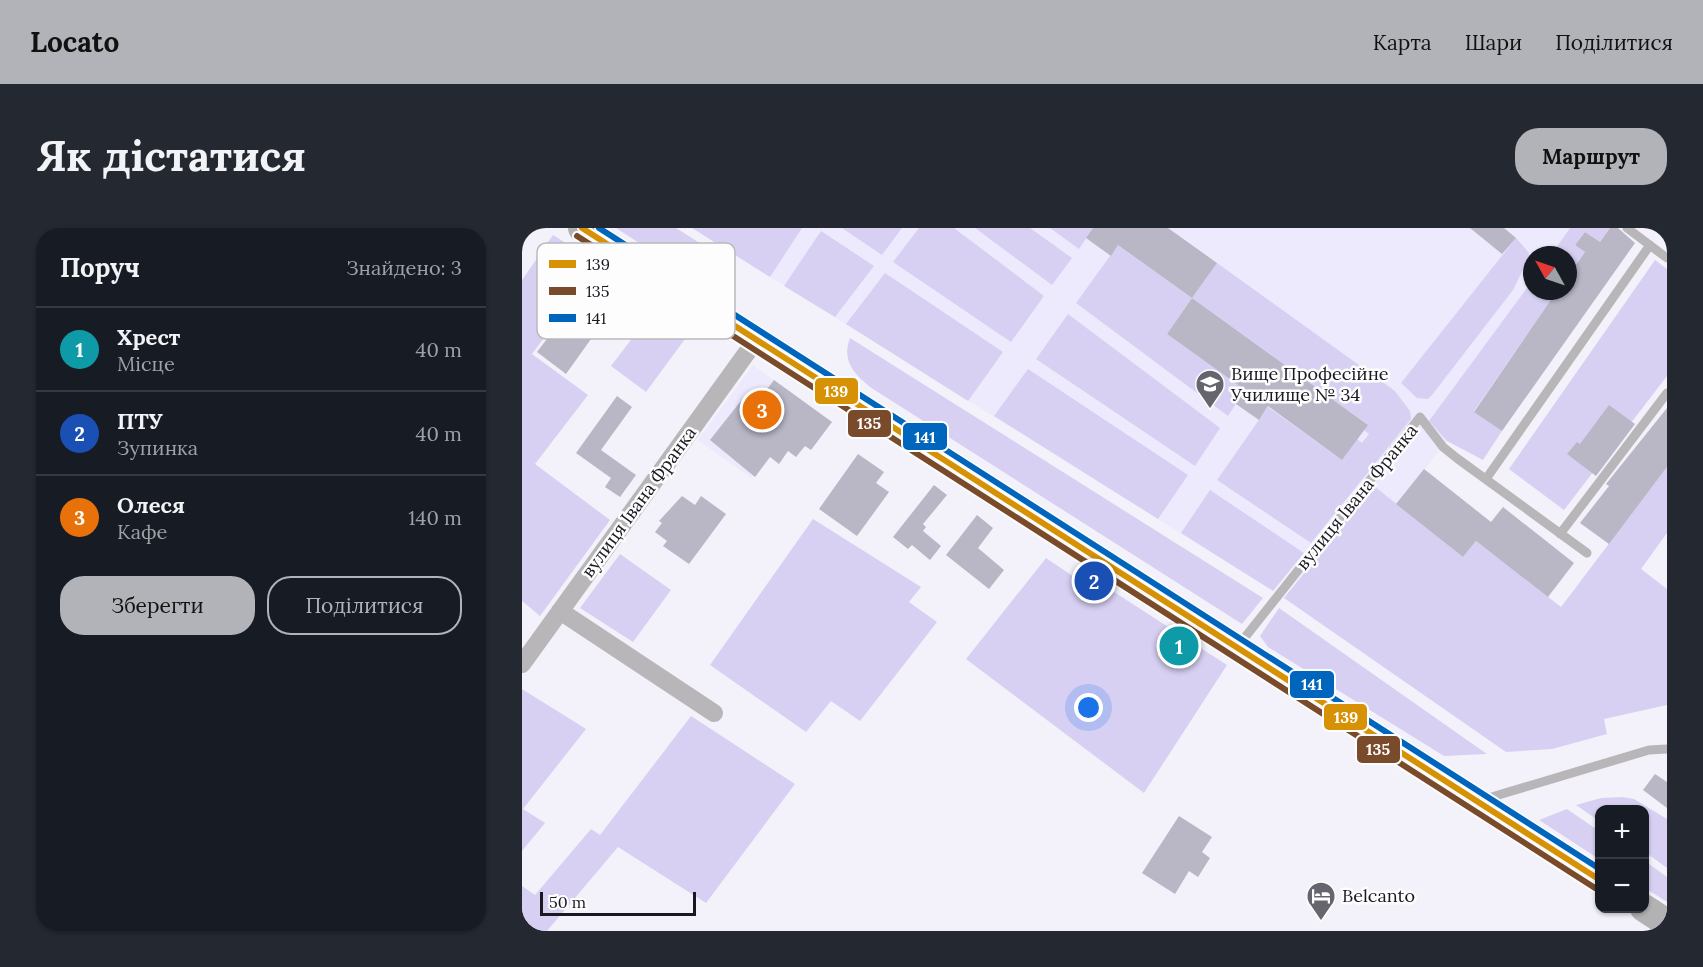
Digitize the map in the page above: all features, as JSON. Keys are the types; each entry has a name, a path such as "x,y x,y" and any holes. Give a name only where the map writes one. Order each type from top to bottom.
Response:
{"main road":[{"path":"582,228 605,243"},
{"path":"735,326 1595,877"},
{"path":"1649,912 1667,923"}],"street":[{"name":"вулиця Івана Франка","path":"522,664 756,340"},
{"path":"560,611 714,714"}],"lane":[{"path":"1627,228 1667,258"},
{"path":"1486,479 1650,245"},
{"path":"1560,534 1667,393"},
{"name":"вулиця Івана Франка","path":"1237,648 1420,417 1443,447 1587,553"},
{"path":"1476,801 1649,750 1667,749"}],"shaded area":[{"path":"616,228 676,228 700,243 639,243"},
{"name":"Вище Професійне Училище № 34","path":"692,228 1570,228 1557,246 1523,246 1523,293 1430,420 1447,441 1396,504 1364,478 1273,591 735,255 735,243 716,243"},
{"path":"692,228 802,228 770,277 735,255 735,243 716,243"},
{"path":"842,228 902,228 882,255"},
{"path":"919,228 954,228 1044,296 1011,342 893,262"},
{"path":"975,228 1030,228 1072,258 1052,285"},
{"path":"1050,228 1093,228 1079,249"},
{"path":"1570,228 1610,228 1600,242 1585,232 1576,246 1557,246"},
{"path":"821,231 874,266 835,317 784,286"},
{"path":"553,235 566,243 547,243"},
{"path":"1516,238 1523,246 1523,269 1513,290 1432,395 1428,399 1417,398 1401,383"},
{"path":"1118,245 1192,298 1167,334 1245,390 1228,416 1076,303"},
{"path":"1577,246 1585,252 1577,263"},
{"path":"537,258 537,339 543,339 532,354 588,395 535,464 610,520 540,616 522,601 522,280"},
{"path":"1655,260 1667,269 1667,376 1564,510 1509,469"},
{"path":"1217,263 1395,391 1410,411 1411,419 1311,543 1217,480 1268,407 1342,460 1357,439 1362,443 1369,434 1364,430 1367,424 1192,298"},
{"path":"885,273 1003,352 968,401 846,324"},
{"path":"1523,293 1523,300 1551,300 1474,411 1502,431 1483,460 1447,441 1429,421"},
{"path":"1068,314 1220,428 1195,466 1036,359"},
{"path":"850,338 1263,598 1242,624 873,389 851,367 847,354"},
{"path":"632,339 685,339 646,392 611,366"},
{"path":"753,365 805,403 751,478 698,440"},
{"path":"1028,369 1188,475 1158,519 994,416"},
{"path":"1667,467 1667,533 1641,569 1667,589 1667,705 1604,719 1607,734 1552,749 1506,752 1284,598 1374,486 1463,557 1476,541 1561,607"},
{"path":"1210,490 1304,553 1273,591 1181,533"},
{"path":"813,519 921,587 909,602 937,622 860,721 831,701 806,732 710,665"},
{"path":"620,554 671,590 633,642 580,608"},
{"path":"1046,558 1092,589 1108,588 1227,665 1144,793 966,659"},
{"path":"1279,608 1487,754 1444,756 1268,647 1260,636"},
{"path":"522,689 586,729 523,809 545,823 522,851"},
{"path":"691,716 795,784 706,903 618,847 547,931 522,931 522,886 535,895 591,829 600,835"},
{"path":"1623,797 1634,799 1644,805 1595,805 1595,818 1576,805 1601,798"},
{"path":"1649,808 1667,819 1667,868 1649,855"},
{"path":"1567,809 1595,828 1595,856 1539,820"},
{"path":"1649,864 1667,877 1667,902 1649,891"}],"building":[{"path":"1093,228 1168,228 1217,263 1192,298 1118,245 1111,256 1086,238"},
{"path":"1470,228 1504,228 1516,238 1502,254"},
{"path":"1610,228 1618,228 1635,243 1502,431 1474,412 1551,300 1577,300 1577,263 1585,252 1575,245 1585,232 1600,242"},
{"path":"1192,298 1368,425 1342,460 1268,406 1259,420 1236,404 1245,390 1167,334"},
{"path":"547,339 591,339 566,374 537,352"},
{"path":"774,380 832,422 811,450 805,446 796,457 788,451 779,464 770,457 755,477 710,440 744,397 755,405"},
{"path":"617,396 632,407 601,450 636,475 620,497 605,487 611,478 576,453"},
{"path":"1609,405 1635,424 1596,476 1567,454 1577,442 1580,444"},
{"path":"1667,408 1667,467 1609,544 1580,523 1609,486 1606,484"},
{"path":"858,454 884,472 876,483 889,492 857,536 819,509"},
{"path":"1424,469 1491,522 1503,507 1574,563 1548,597 1476,541 1463,557 1396,504"},
{"path":"934,485 947,495 923,524 926,527 923,531 941,546 930,560 912,545 908,549 893,537"},
{"path":"682,496 695,505 701,496 726,514 689,564 663,546 667,541 655,532 662,523 659,521"},
{"path":"977,515 993,528 978,548 1004,570 989,589 946,555"},
{"path":"1655,774 1667,782 1667,808 1643,790"},
{"path":"1179,816 1212,837 1202,852 1210,858 1198,877 1189,871 1175,894 1142,873"}],"transit line":[{"name":"139","path":"582,228 605,243"},
{"name":"141","path":"599,228 622,243"},
{"name":"135","path":"577,236 588,243"},
{"name":"141","path":"735,315 1595,866"},
{"name":"139","path":"735,326 1595,877"},
{"name":"135","path":"735,337 1595,888"}],"place":[{"name":"Олеся","path":"762,410"},
{"name":"Вище Професійне Училище № 34","path":"1210,410"},
{"name":"ПТУ","path":"1094,581"},
{"name":"Хрест","path":"1179,646"},
{"name":"Belcanto","path":"1321,922"}]}
